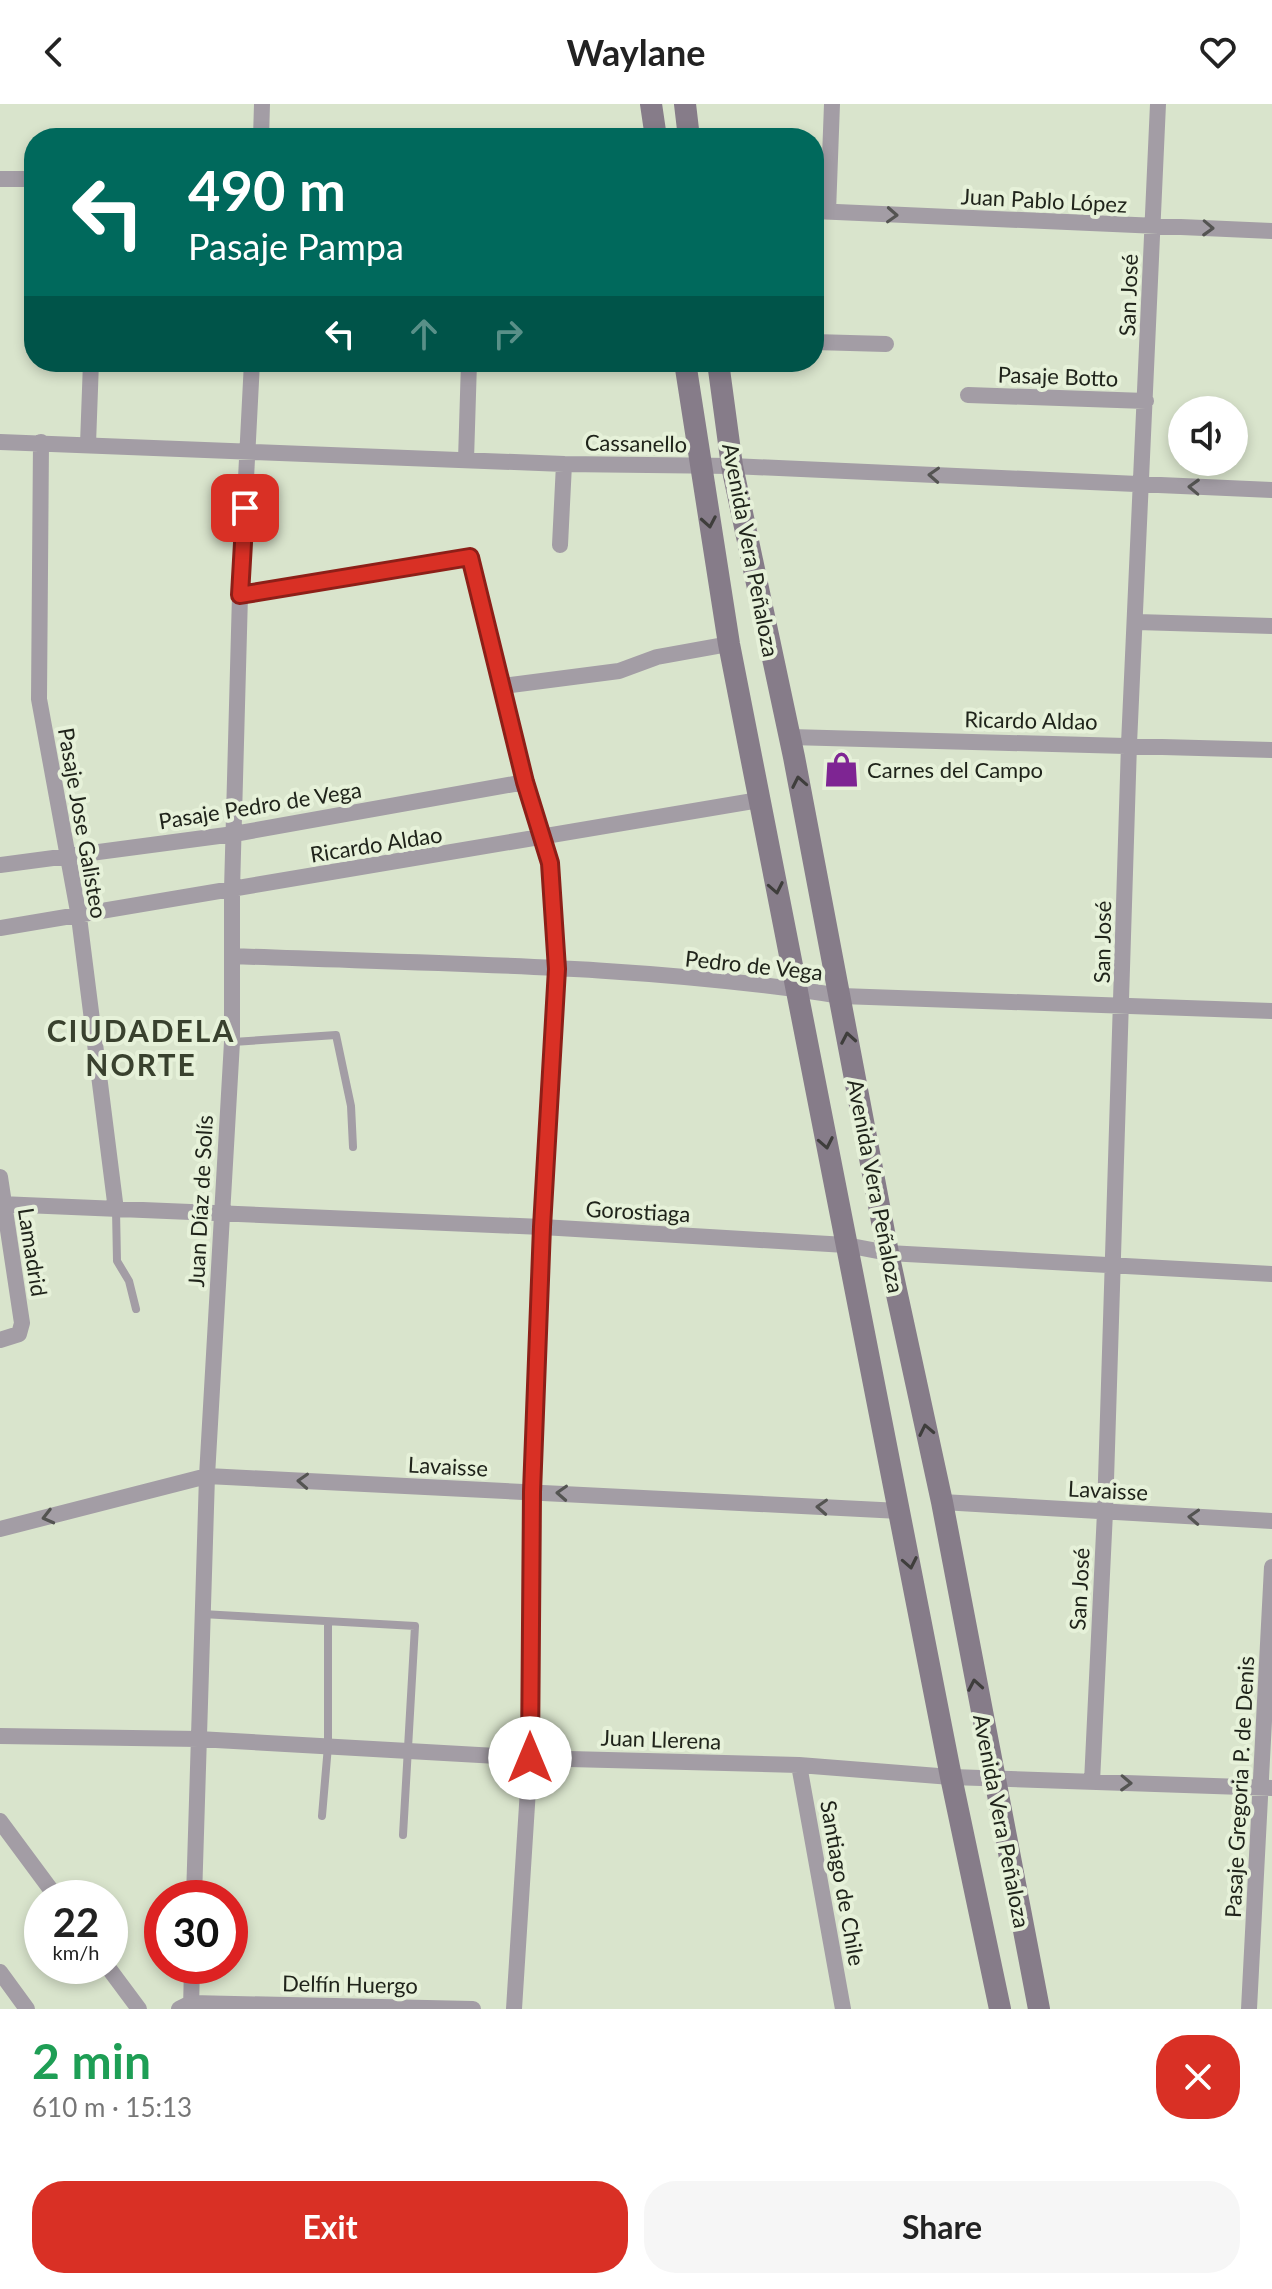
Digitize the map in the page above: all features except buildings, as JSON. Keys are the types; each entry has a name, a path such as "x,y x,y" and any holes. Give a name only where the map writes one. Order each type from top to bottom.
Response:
{"main road":[{"path":"651,104 655,128"},
{"path":"685,104 688,128"},
{"name":"Avenida Vera Peñaloza","path":"686,372 729,644 951,1777 1000,2009"},
{"name":"Avenida Vera Peñaloza","path":"719,372 732,466 790,737 888,1253 942,1502 992,1779 1039,2009"}],"street":[{"path":"261,128 262,104"},
{"path":"824,182 832,104"},
{"name":"San José","path":"1092,1782 1105,1512 1129,744 1137,622 1158,104"},
{"path":"0,179 24,179"},
{"name":"Juan Pablo López","path":"824,211 1272,231"},
{"path":"824,342 886,344"},
{"path":"88,444 91,372"},
{"name":"Juan Díaz de Solís","path":"194,1880 207,1476 232,1042 232,890 240,595 252,372"},
{"path":"466,460 469,372"},
{"name":"Pasaje Botto","path":"968,395 1146,401"},
{"name":"Cassanello","path":"0,442 564,464 732,466 1272,490"},
{"name":"Pasaje Jose Galisteo","path":"41,442 39,699 79,917 116,1210"},
{"path":"560,545 564,464"},
{"path":"240,595 470,557 525,782 550,863 557,969 542,1227 532,1492 530,1758 514,2009"},
{"path":"1137,622 1272,626"},
{"path":"503,686 619,671 657,657 729,644"},
{"name":"Ricardo Aldao","path":"790,737 1272,750"},
{"name":"Pasaje Pedro de Vega","path":"0,865 234,834 525,782"},
{"name":"Ricardo Aldao","path":"0,928 759,800"},
{"name":"Pedro de Vega","path":"232,956 557,969 796,989 841,996 1272,1011"},
{"name":"Lamadrid","path":"0,1177 22,1323 19,1334 0,1340"},
{"name":"Gorostiaga","path":"2,1204 542,1227 846,1245 888,1253 1272,1274"},
{"name":"Lavaisse","path":"0,1529 207,1476 900,1511"},
{"name":"Lavaisse","path":"942,1502 1272,1521"},
{"name":"Pasaje Gregoria P. de Denis","path":"1249,2009 1266,1788 1272,1567"},
{"name":"Juan Llerena","path":"0,1736 198,1739 530,1758 799,1765 951,1777 1266,1788"},
{"name":"Santiago de Chile","path":"799,1765 843,2009"},
{"path":"0,1821 44,1880"},
{"path":"0,1972 27,2009"},
{"path":"120,1984 139,2009"},
{"path":"187,2007 190,1984"},
{"name":"Delfín Huergo","path":"187,2007 473,2009"}],"lane":[{"path":"232,1042 336,1035 351,1106 353,1147"},
{"path":"116,1210 117,1261 129,1281 136,1309"},
{"path":"202,1614 415,1626 403,1835"},
{"path":"322,1816 328,1746 328,1622"}],"place":[{"name":"Carnes del Campo","path":"841,769"}],"district":[{"name":"CIUDADELA NORTE","path":"141,1047"}],"route":[{"path":"245,508 240,595 470,557 525,782 550,863 557,969 542,1227 532,1492 530,1758"}]}
